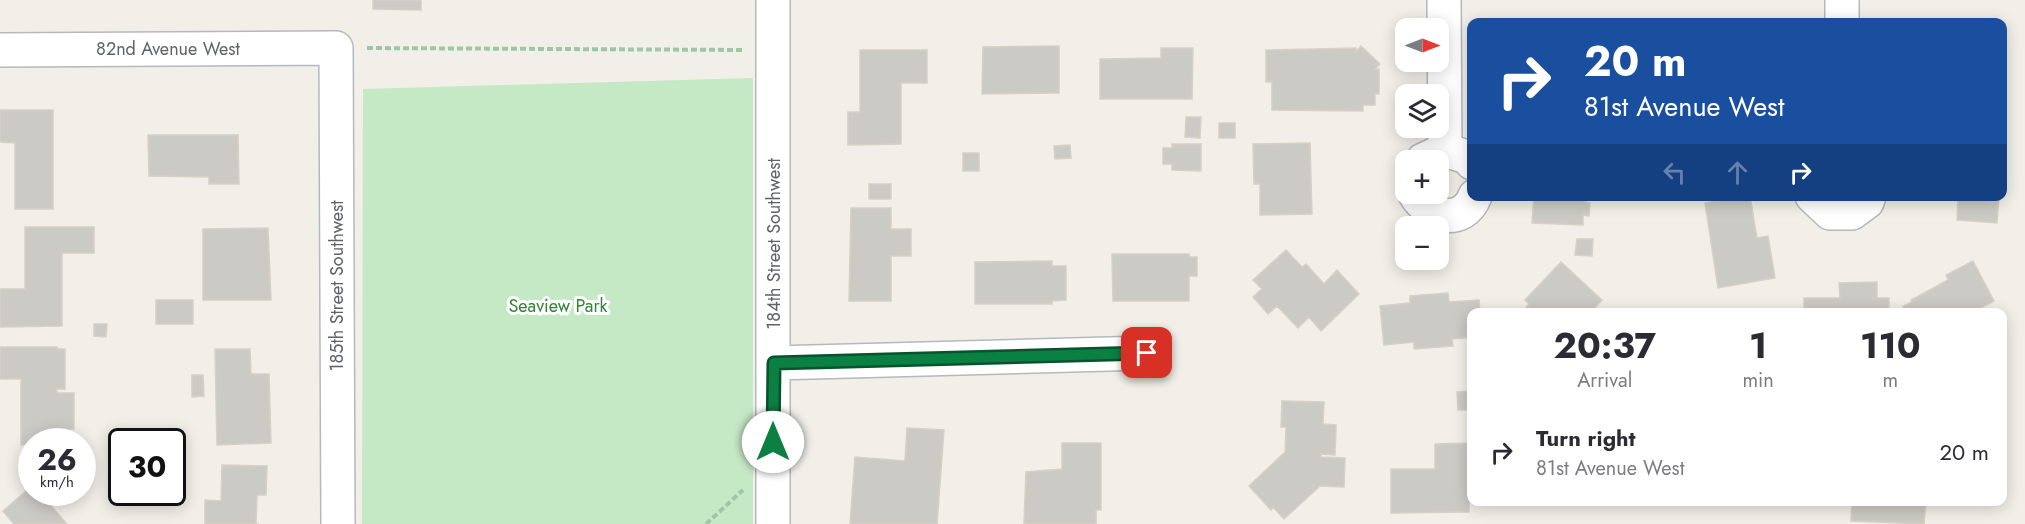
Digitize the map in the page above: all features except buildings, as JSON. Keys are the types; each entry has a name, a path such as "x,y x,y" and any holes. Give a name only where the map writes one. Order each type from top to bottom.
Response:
{"street":[{"name":"184th Street Southwest","path":"773,0 773,524"},
{"path":"1444,0 1446,150"},
{"path":"1842,0 1842,18"},
{"name":"82nd Avenue West","path":"0,50 336,48"},
{"name":"185th Street Southwest","path":"336,48 338,524"},
{"path":"1421,204 1435,214 1450,216 1462,212 1471,201"},
{"path":"1817,201 1830,213 1851,213 1867,201"},
{"path":"774,363 1147,353"}],"path":[{"path":"336,48 773,50"},
{"path":"705,524 773,462"}],"green space":[{"name":"Seaview Park","path":"753,78 753,524 362,524 363,89"}],"route":[{"path":"773,442 774,363 1147,353"}]}
